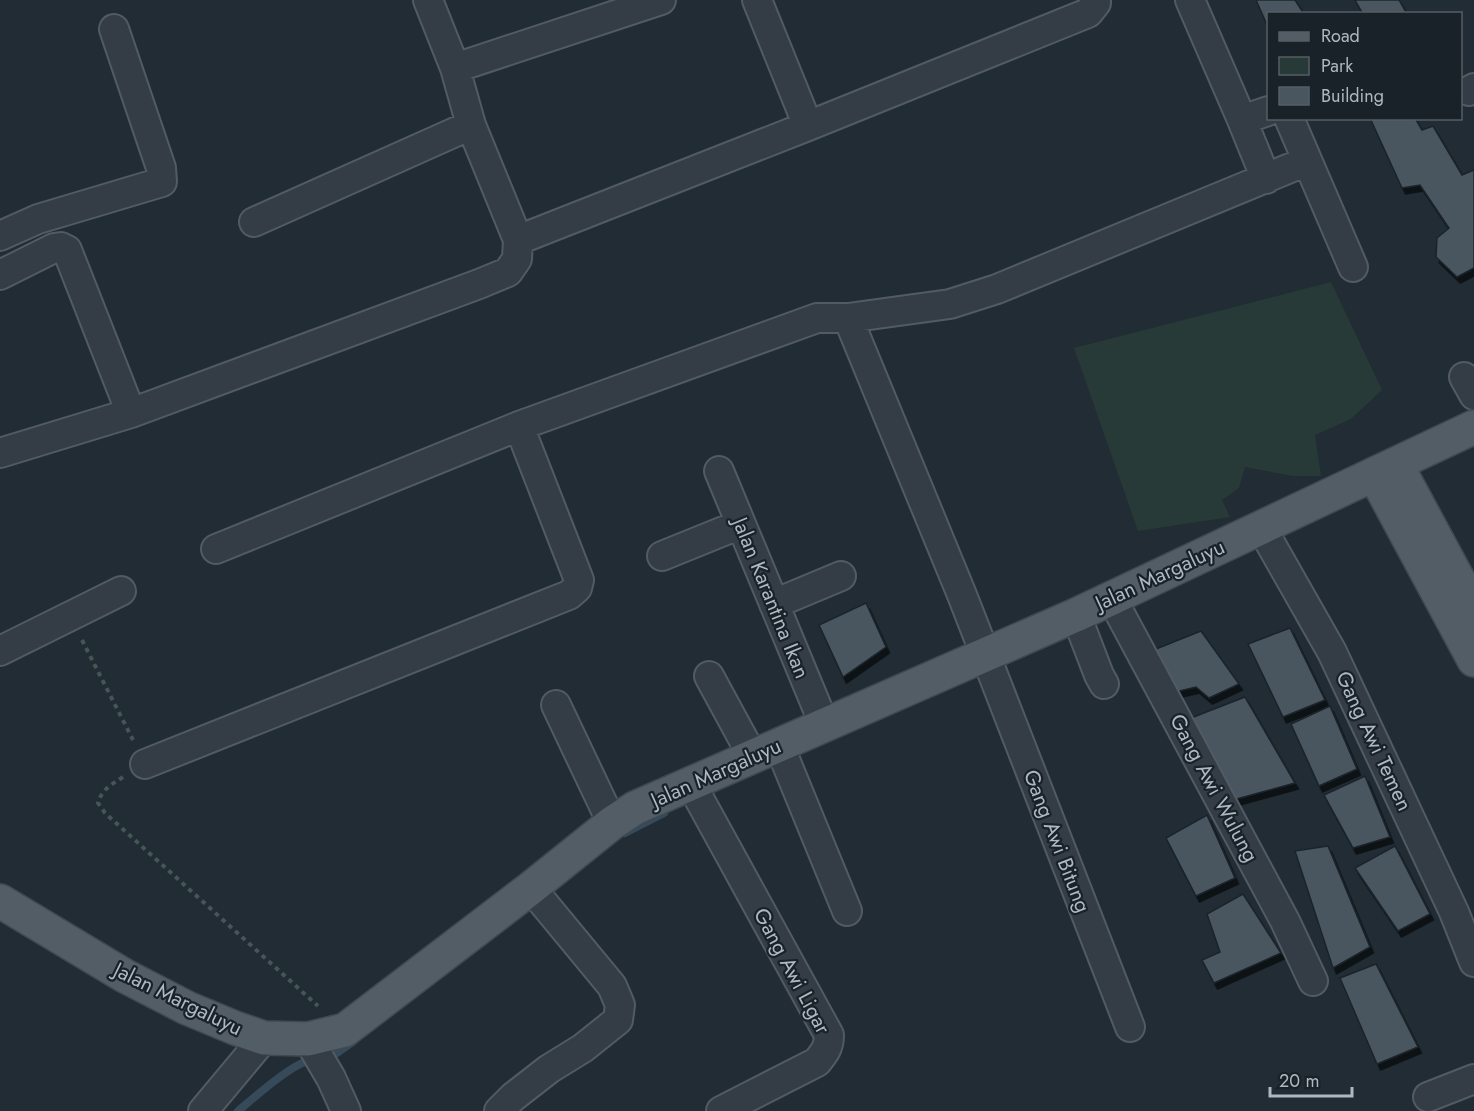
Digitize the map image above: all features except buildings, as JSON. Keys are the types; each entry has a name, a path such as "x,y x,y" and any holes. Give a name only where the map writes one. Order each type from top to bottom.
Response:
{"main road":[{"name":"Jalan Margaluyu","path":"0,902 125,976 177,1003 235,1028 264,1038 308,1040 345,1030 612,823 635,808 1076,615 1474,427"},
{"path":"1385,469 1474,609"},
{"path":"1385,469 1474,660"}],"street":[{"path":"0,453 131,413 508,272 517,259 518,240 471,125 455,68 428,0"},
{"path":"455,68 661,0"},
{"path":"757,0 808,126"},
{"path":"518,240 1088,13 1096,0"},
{"path":"1190,0 1266,179"},
{"path":"0,236 45,217 162,182 161,168 114,29"},
{"path":"1242,120 1267,112"},
{"path":"1290,120 1353,267"},
{"path":"254,222 471,125"},
{"path":"216,549 519,426 818,318 848,318 950,304 997,289 1306,161"},
{"path":"0,275 54,248 61,247 67,250 131,413"},
{"name":"Gang Awi Bitung","path":"848,318 958,584 1130,1027"},
{"path":"145,764 569,595 577,588 579,580 519,426"},
{"name":"Jalan Karantina Ikan","path":"719,471 824,724"},
{"path":"662,556 741,524"},
{"name":"Gang Awi Temen","path":"1261,527 1332,652 1454,912 1474,962"},
{"path":"774,604 841,576"},
{"path":"0,651 121,591"},
{"name":"Gang Awi Wulung","path":"1111,597 1279,910 1313,981"},
{"path":"1076,615 1104,684"},
{"path":"709,676 766,751 846,912"},
{"path":"556,705 612,823"},
{"name":"Gang Awi Ligar","path":"692,784 829,1035 829,1044 817,1062 721,1111"},
{"path":"499,1111 549,1069 583,1048 618,1020 620,1005 612,986 531,888"},
{"path":"203,1111 264,1038"},
{"path":"308,1040 331,1078 346,1111"},
{"path":"1428,1097 1474,1079"}],"path":[{"path":"70,616 145,764 103,790 98,803 105,813 345,1030"}],"green space":[{"path":"1331,282 1382,390 1351,419 1315,435 1321,476 1293,476 1245,467 1239,488 1222,500 1230,517 1138,531 1074,348"}],"waterway":[{"path":"625,833 664,813"},
{"path":"331,1055 354,1041"},
{"path":"238,1111 281,1076 307,1061"}]}
